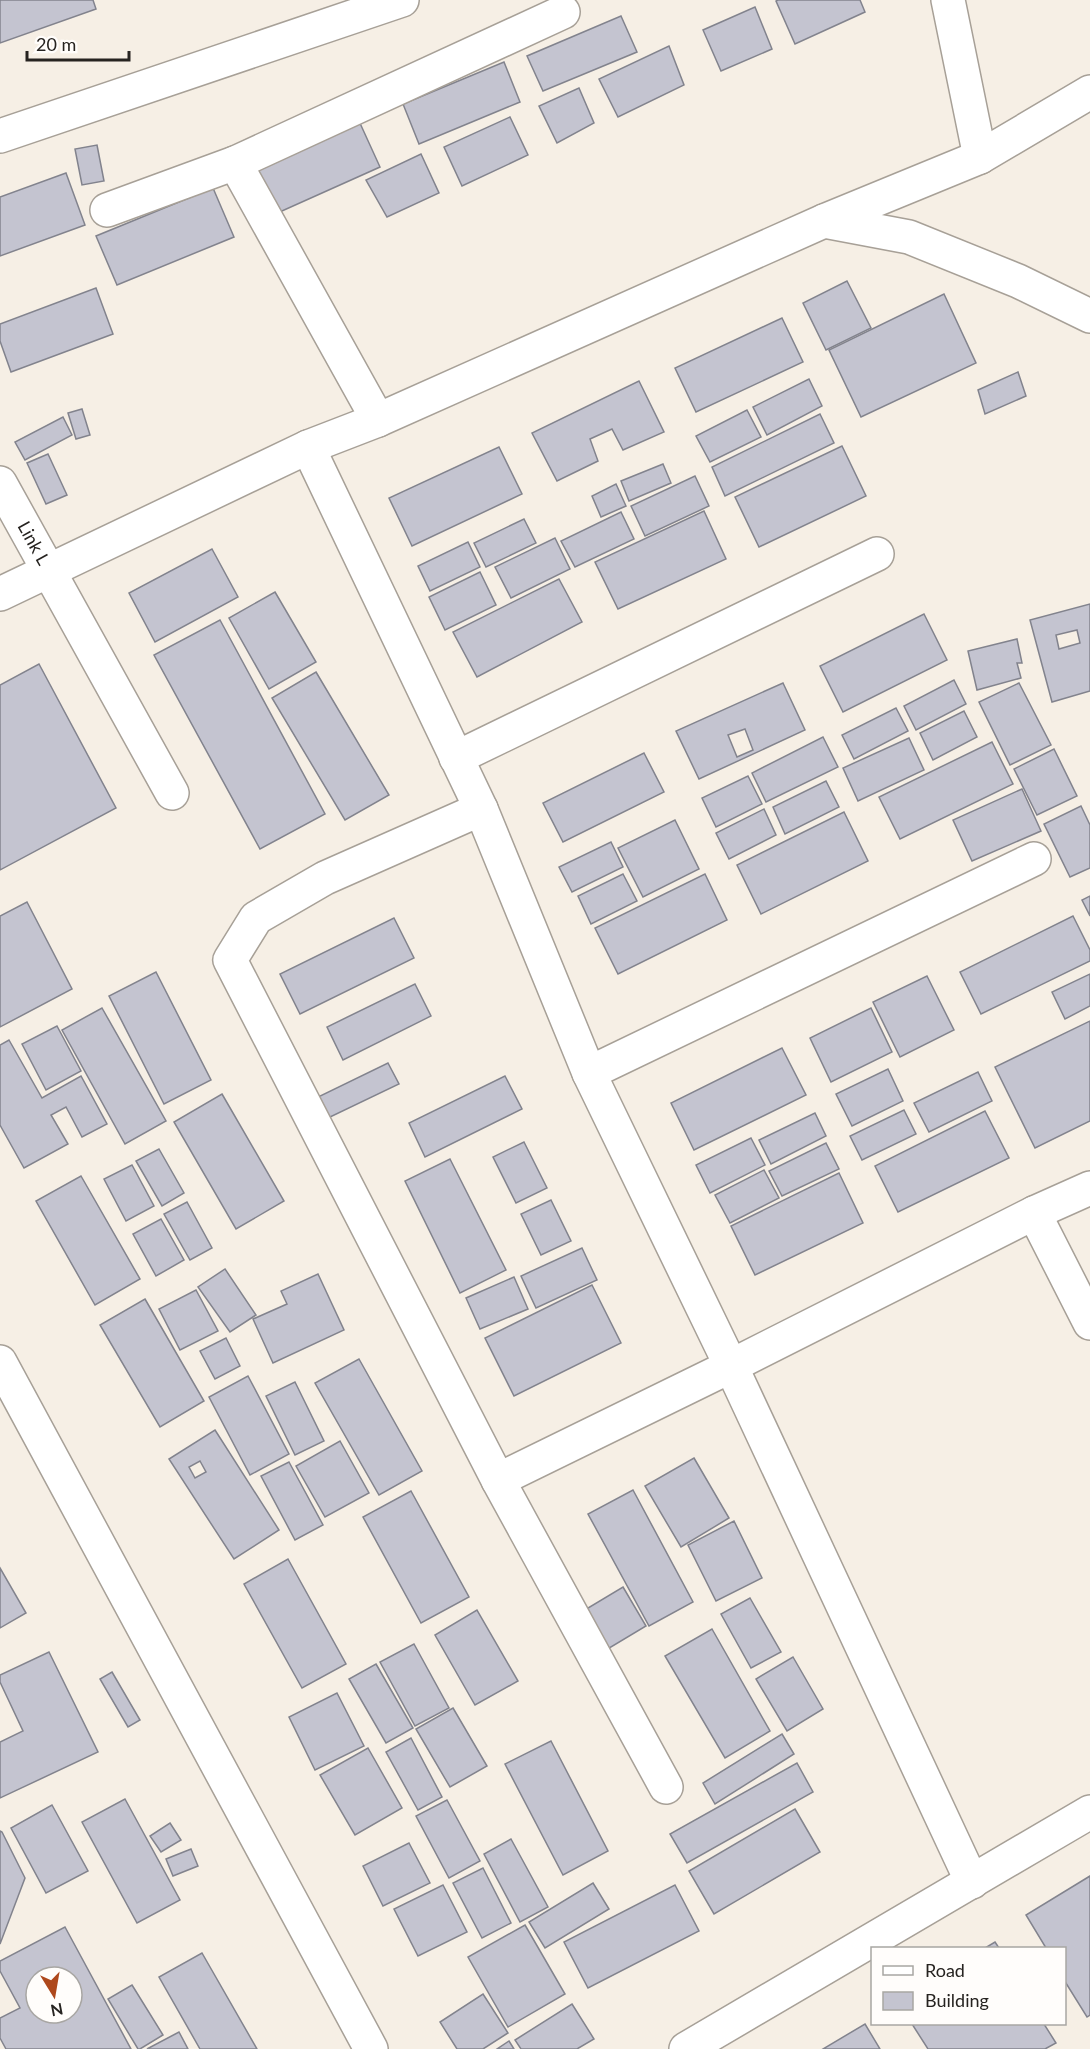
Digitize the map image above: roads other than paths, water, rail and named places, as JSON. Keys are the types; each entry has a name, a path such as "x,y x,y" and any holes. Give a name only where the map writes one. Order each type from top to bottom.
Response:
{"street":[{"path":"0,136 402,0"},
{"path":"948,0 980,157"},
{"path":"107,210 235,163 563,12"},
{"path":"0,594 308,447 378,420 824,221 980,157 1090,92"},
{"path":"235,163 378,420"},
{"path":"824,221 909,237 1017,281 1090,316"},
{"path":"308,447 480,809 589,1073 731,1366 972,1882"},
{"name":"Link L","path":"0,483 172,793"},
{"path":"456,758 877,554"},
{"path":"480,809 325,878 256,918 230,960 498,1479 666,1787"},
{"path":"589,1073 1034,859"},
{"path":"498,1479 731,1366 1034,1213 1090,1188"},
{"path":"1034,1213 1090,1323"},
{"path":"0,1362 371,2049"},
{"path":"686,2049 1090,1812"}]}
